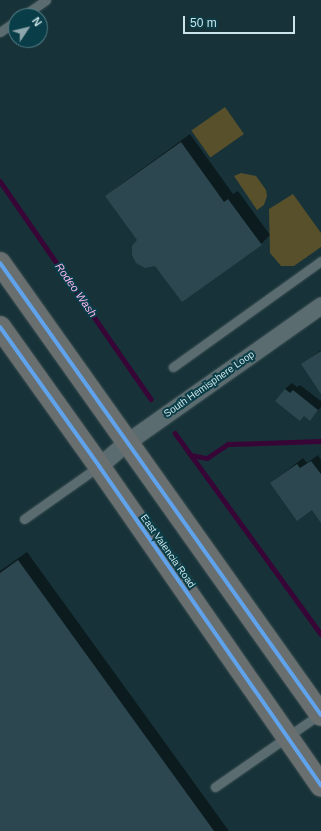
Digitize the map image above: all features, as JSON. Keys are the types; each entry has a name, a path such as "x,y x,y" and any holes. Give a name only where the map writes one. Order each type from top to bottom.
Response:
{"main road":[{"path":"0,263 321,715"},
{"name":"East Valencia Road","path":"0,328 99,466 321,785"}],"street":[{"name":"South Hemisphere Loop","path":"99,466 127,442 321,305"}],"lane":[{"path":"34,8 46,0"},
{"path":"173,367 321,261"},
{"path":"24,518 99,466"},
{"path":"215,787 287,736 321,715"}],"shaded area":[{"path":"225,107 244,134 210,158 191,131"},
{"path":"241,173 256,176 266,190 267,196 264,205 257,210 234,176"},
{"path":"293,194 321,233 321,247 294,266 281,266 270,253 269,209"}],"building":[{"path":"181,142 224,202 228,199 262,245 182,302 155,266 145,268 136,263 132,255 132,246 137,240 105,196"},
{"path":"321,351 321,394 301,364"},
{"path":"285,389 290,393 293,390 318,410 310,421 304,416 300,421 275,401"},
{"path":"311,461 321,474 321,523 312,510 297,521 270,483 297,464 300,468"},
{"path":"18,560 214,831 0,831 0,573"}],"waterway":[{"name":"Rodeo Wash","path":"0,181 151,399"},
{"path":"175,433 321,634"},
{"path":"191,455 207,458 228,444 321,441"}],"cycle path":[{"path":"0,263 321,715"},
{"path":"0,327 99,466 321,785"}]}
